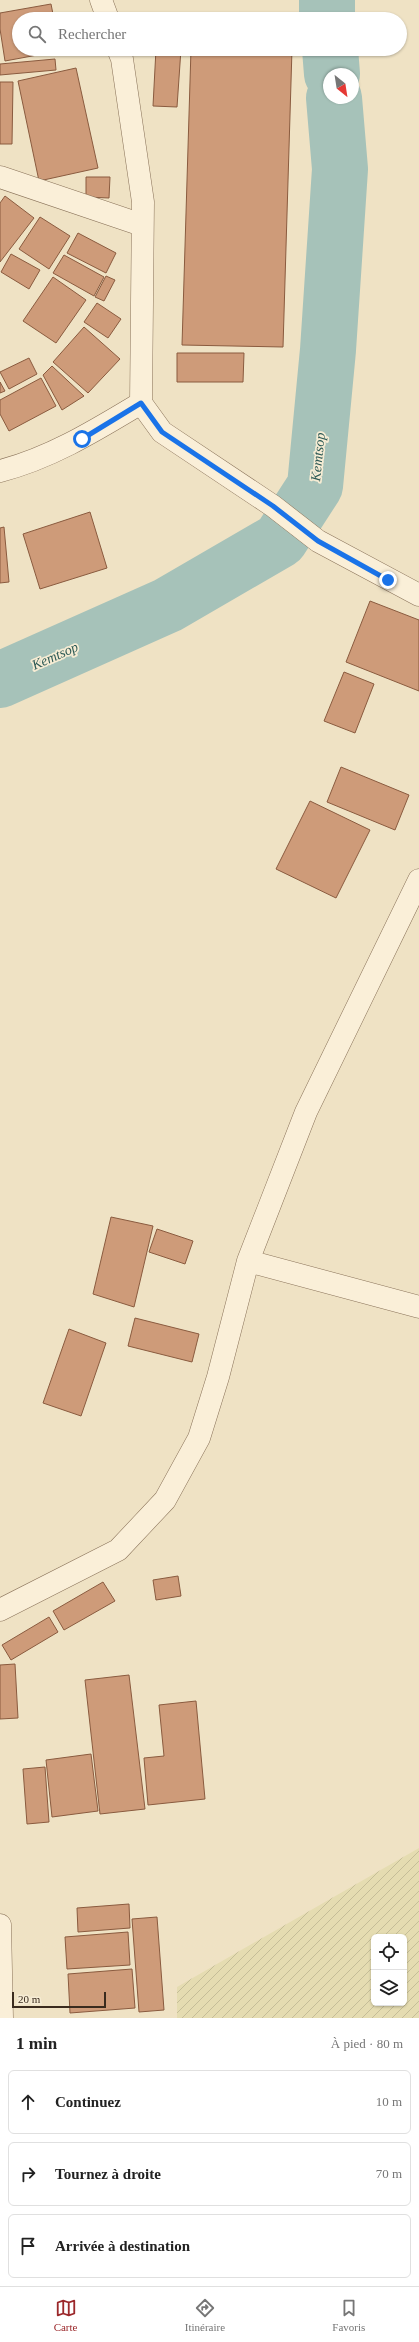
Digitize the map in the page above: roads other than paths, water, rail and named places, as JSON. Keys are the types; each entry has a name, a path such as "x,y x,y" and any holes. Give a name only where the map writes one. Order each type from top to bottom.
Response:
{"street":[{"path":"101,0 105,12"},
{"path":"121,56 142,202 141,403 162,432 273,506 318,541 419,595"},
{"path":"0,177 142,225"},
{"path":"0,471 16,467 82,439 141,403"},
{"path":"0,1610 118,1550 165,1500 199,1438 218,1377 248,1260 306,1112 419,880"},
{"path":"248,1260 419,1307"},
{"path":"0,1925 2,2018"}],"waterway":[{"name":"Kemtsop","path":"327,0 327,12"},
{"name":"Kemtsop","path":"331,56 332,68"},
{"name":"Kemtsop","path":"0,680 168,605 280,540 315,486 328,350 340,169 335,104"}]}
